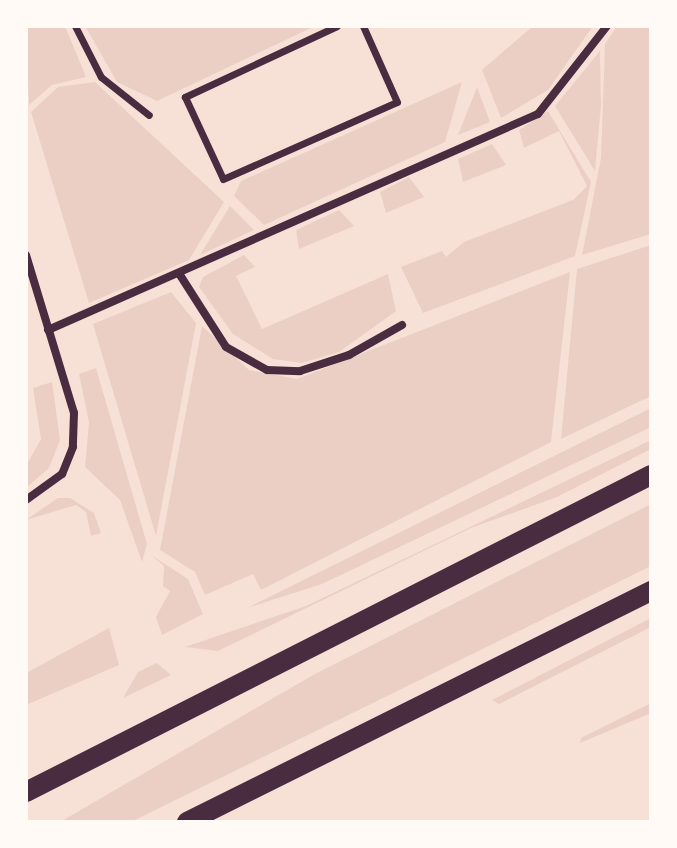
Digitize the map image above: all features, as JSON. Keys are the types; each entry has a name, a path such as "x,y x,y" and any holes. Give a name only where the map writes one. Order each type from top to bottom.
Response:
{"main road":[{"path":"26,792 651,475"},
{"path":"187,822 651,591"}],"street":[{"path":"75,26 101,77 149,115"},
{"path":"337,26 185,97 223,179 397,102 363,26"},
{"path":"48,330 180,275 538,114 607,26"},
{"path":"26,255 74,413 73,447 62,474 26,500"},
{"path":"180,275 226,347 267,370 300,371 349,355 402,325"}],"shaded area":[{"path":"26,26 65,26 86,77 52,85 29,105"},
{"path":"85,26 315,26 157,101 117,82"},
{"path":"533,26 593,26 548,90 501,118 482,70"},
{"path":"617,26 651,26 651,234 582,255 601,158 605,44"},
{"path":"600,51 601,105 595,171 555,106"},
{"path":"95,82 224,202 189,260 89,303 31,112 58,87"},
{"path":"462,82 445,142 264,225 234,196 241,181"},
{"path":"477,87 490,122 458,135"},
{"path":"548,111 591,182 575,256 423,313 401,267 442,251 446,257 464,242 573,200 587,186 559,131 524,148 519,130"},
{"path":"492,144 506,165 463,182 458,159"},
{"path":"409,177 424,197 386,213 380,192"},
{"path":"230,206 254,230 200,255"},
{"path":"339,210 354,226 299,249 296,230"},
{"path":"651,245 651,396 561,439 577,269"},
{"path":"244,255 255,267 236,276 262,329 388,274 396,311 339,352 302,363 273,359 233,334 199,287 203,277"},
{"path":"570,272 551,442 261,590 253,574 205,595 195,572 160,550 202,326 249,370 297,379"},
{"path":"171,292 196,323 156,536 93,324"},
{"path":"96,368 147,544 142,562 120,500 85,467 89,422 79,374"},
{"path":"52,382 60,440 49,468 26,488 26,466 41,439 33,388"},
{"path":"651,408 651,427 322,584 247,608"},
{"path":"651,440 651,449 557,497 471,528 218,651 185,647 306,606"},
{"path":"58,498 70,498 94,513 101,533 91,536 86,512 76,505 26,520"},
{"path":"651,504 651,566 131,822 60,822 313,675"},
{"path":"151,555 188,579 203,614 162,635 156,617 170,591 163,586 164,566"},
{"path":"651,618 651,627 499,704 492,700"},
{"path":"109,628 119,665 26,705 26,673"},
{"path":"157,663 171,675 123,698 138,672"},
{"path":"651,703 651,713 580,743 581,738"}]}
